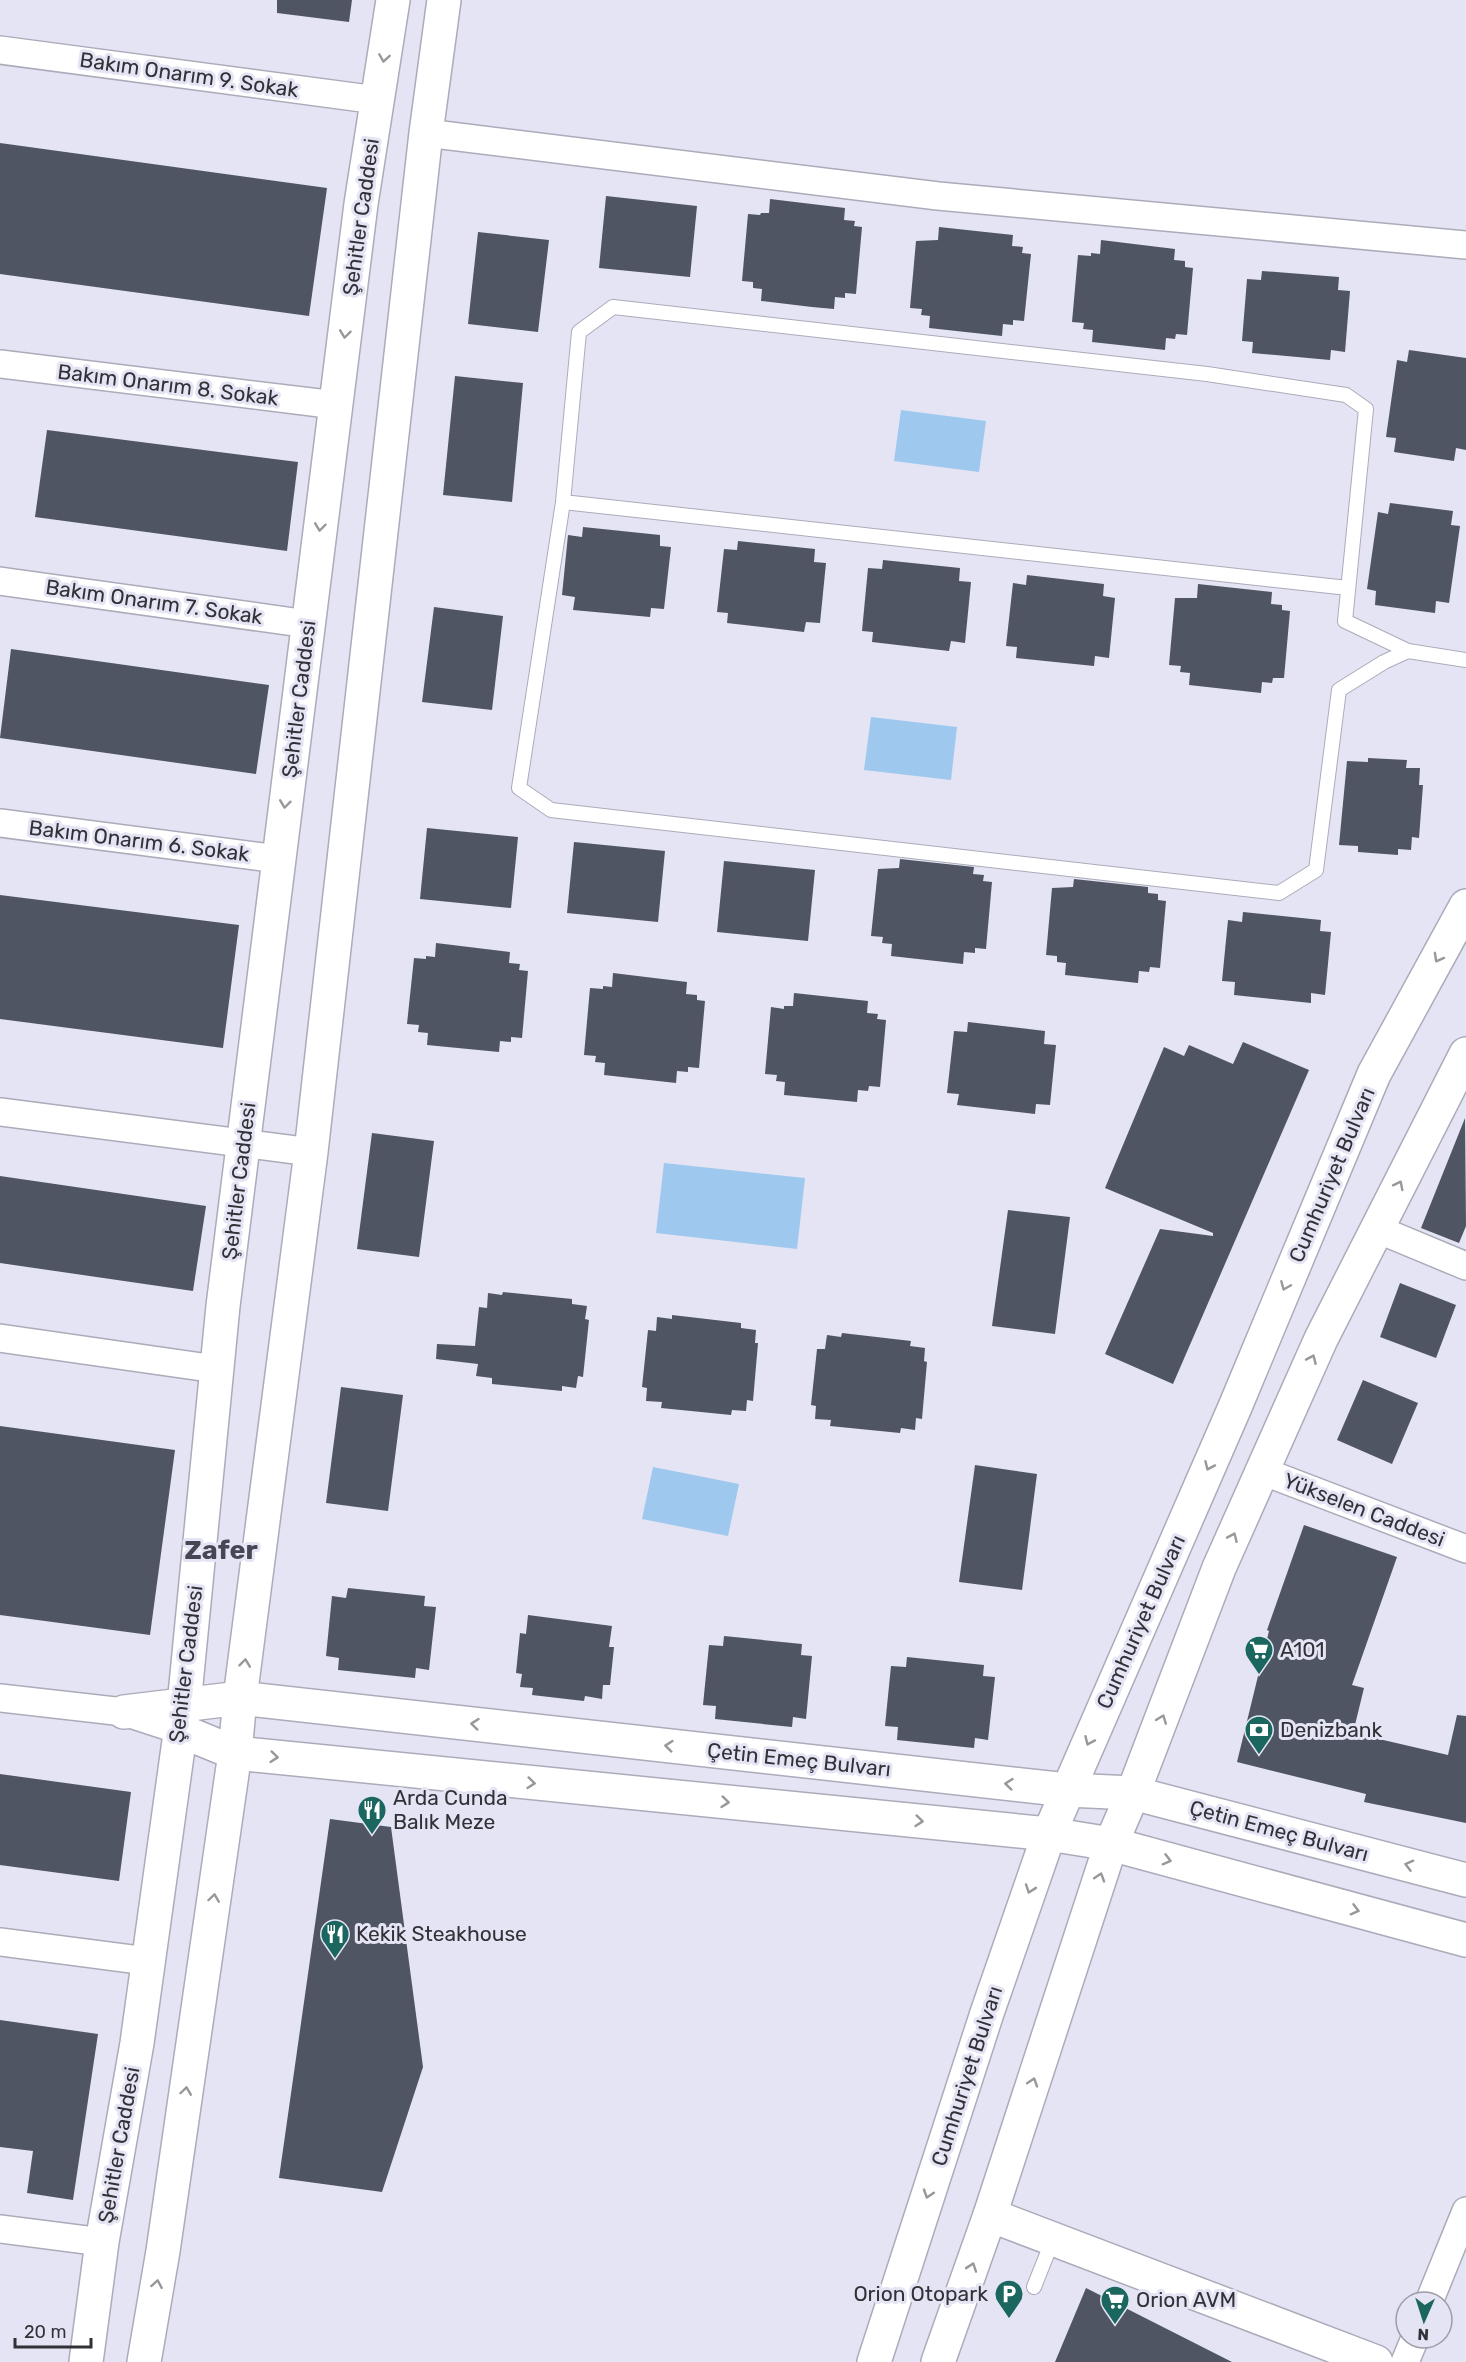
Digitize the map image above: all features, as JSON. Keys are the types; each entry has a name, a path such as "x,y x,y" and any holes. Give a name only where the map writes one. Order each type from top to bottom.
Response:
{"main road":[{"name":"Şehitler Caddesi","path":"86,2362 102,2242 137,2043 181,1717 216,1369 243,1144 336,405 377,100 393,0"},
{"path":"144,2362 165,2240 236,1754 240,1698 310,1152 426,133 444,0"},
{"name":"Cumhuriyet Bulvarı","path":"874,2362 987,2013 1049,1834 1235,1407 1374,1074 1466,906"},
{"path":"938,2362 990,2215 1111,1844 1133,1793 1219,1568 1321,1339 1466,1054"},
{"name":"Çetin Emeç Bulvarı","path":"124,1712 181,1717 240,1698 1067,1790 1133,1793 1466,1880"},
{"path":"181,1717 236,1754 1049,1834 1111,1844 1466,1940"},
{"path":"990,2215 1376,2362"}],"street":[{"name":"Bakım Onarım 9. Sokak","path":"0,50 377,100"},
{"path":"426,133 938,196 1466,245"},
{"name":"Bakım Onarım 8. Sokak","path":"0,364 336,405"},
{"name":"Bakım Onarım 7. Sokak","path":"0,581 308,624"},
{"name":"Bakım Onarım 6. Sokak","path":"0,823 279,859"},
{"path":"0,1112 310,1152"},
{"path":"1377,1229 1466,1266"},
{"path":"0,1338 216,1369"},
{"name":"Yükselen Caddesi","path":"1262,1471 1466,1549"},
{"path":"0,1698 124,1712"},
{"path":"0,1942 147,1961"},
{"path":"1435,2290 1466,2211"},
{"path":"0,2229 102,2242"}],"lane":[{"path":"1408,651 1384,662 1340,690 1316,870 1279,893 551,810 519,788 563,502 579,332 613,307 1207,374 1346,395 1366,409 1345,621 1408,651 1466,660"},
{"path":"563,502 1348,588"},
{"path":"1034,2287 1053,2239"}],"water":[{"path":"901,410 986,421 979,472 894,461"},
{"path":"871,717 957,727 951,780 864,770"},
{"path":"664,1163 805,1178 797,1249 656,1233"},
{"path":"653,1467 739,1484 728,1536 642,1519"}],"building":[{"path":"277,0 352,0 349,22 277,13"},
{"path":"0,143 327,188 309,316 0,274"},
{"path":"606,196 697,206 690,277 599,268"},
{"path":"770,199 845,208 844,220 855,221 854,226 862,227 856,294 845,293 845,298 835,297 834,309 812,307 761,301 762,289 753,288 753,282 742,281 748,214 769,213"},
{"path":"939,227 1013,235 1012,246 1023,247 1022,253 1031,254 1024,321 1013,320 1013,325 1003,324 1002,336 929,328 930,316 921,315 922,309 910,308 916,241 938,240"},
{"path":"478,232 549,240 538,332 468,324"},
{"path":"1101,240 1175,249 1174,260 1185,261 1185,267 1193,268 1187,335 1176,334 1175,339 1166,338 1165,350 1092,342 1093,330 1083,329 1084,323 1072,322 1078,255 1100,254"},
{"path":"1262,271 1339,277 1338,290 1350,291 1345,352 1331,350 1330,360 1252,353 1253,342 1242,341 1247,279 1261,280"},
{"path":"1409,350 1466,358 1466,450 1456,448 1454,461 1394,452 1396,438 1386,437 1397,360 1407,362"},
{"path":"455,376 523,383 512,502 443,495"},
{"path":"47,430 298,462 287,551 35,517"},
{"path":"1390,503 1453,511 1451,525 1460,526 1449,603 1436,601 1435,613 1375,605 1376,591 1367,589 1378,512 1388,514"},
{"path":"583,527 660,535 660,546 671,547 664,609 651,608 650,617 573,610 575,597 562,595 568,535 582,537"},
{"path":"738,541 815,549 814,562 826,563 820,623 806,622 804,632 727,623 728,613 717,612 724,549 737,550"},
{"path":"883,560 960,568 959,581 971,582 965,643 951,641 949,651 872,642 873,632 862,631 868,568 882,569"},
{"path":"1027,575 1104,584 1103,596 1115,598 1109,658 1095,656 1094,666 1016,658 1017,647 1006,646 1013,583 1026,585"},
{"path":"1198,584 1272,592 1271,604 1282,605 1282,610 1290,611 1284,678 1273,678 1272,683 1262,682 1261,693 1189,685 1190,673 1180,672 1181,666 1169,665 1175,598 1197,598"},
{"path":"434,607 503,616 492,710 422,702"},
{"path":"11,649 269,685 256,774 0,738"},
{"path":"1368,758 1407,760 1406,768 1420,768 1419,785 1423,785 1419,838 1412,837 1411,850 1398,849 1398,855 1358,852 1358,846 1339,845 1347,761 1368,762"},
{"path":"427,828 518,837 511,908 420,899"},
{"path":"574,842 665,851 658,922 567,913"},
{"path":"900,859 974,867 973,874 984,875 983,881 992,882 986,949 975,948 975,953 964,952 963,964 891,956 892,944 882,943 883,937 871,936 878,869 899,868"},
{"path":"724,861 815,870 808,941 717,932"},
{"path":"1074,879 1148,887 1148,893 1158,894 1158,900 1166,901 1160,968 1150,967 1149,972 1139,971 1138,983 1065,975 1066,963 1057,962 1057,956 1046,955 1052,888 1073,887"},
{"path":"0,895 239,925 223,1048 0,1019"},
{"path":"1243,912 1321,920 1320,931 1331,932 1325,995 1311,993 1311,1003 1234,995 1235,982 1222,981 1228,920 1242,922"},
{"path":"436,943 510,952 509,963 520,964 519,970 528,971 522,1038 511,1037 511,1042 500,1041 499,1052 427,1045 428,1033 418,1032 419,1025 407,1024 414,958 435,957"},
{"path":"613,973 687,982 686,994 697,995 697,1000 705,1001 699,1068 688,1067 688,1072 677,1071 676,1083 604,1075 605,1063 595,1062 596,1056 584,1055 590,988 612,987"},
{"path":"794,993 868,1001 867,1013 878,1014 877,1019 886,1020 880,1087 869,1086 868,1091 858,1090 857,1102 784,1095 785,1082 776,1081 777,1075 765,1074 771,1007 784,1009 784,1006 793,1006"},
{"path":"968,1022 1045,1031 1044,1044 1056,1045 1050,1105 1036,1104 1035,1114 957,1105 959,1094 947,1093 954,1031 967,1032"},
{"path":"1243,1042 1309,1070 1173,1384 1105,1354 1160,1229 1213,1236 1213,1233 1105,1188 1164,1047 1184,1056 1189,1045 1233,1064"},
{"path":"1465,1118 1466,1226 1459,1243 1421,1228"},
{"path":"372,1133 434,1141 419,1257 357,1249"},
{"path":"0,1176 206,1206 193,1291 0,1263"},
{"path":"1008,1210 1070,1217 1055,1334 992,1326"},
{"path":"1400,1283 1456,1305 1436,1358 1380,1337"},
{"path":"503,1292 572,1299 572,1304 587,1306 585,1319 589,1320 583,1377 578,1376 576,1388 562,1386 562,1391 492,1384 492,1378 476,1376 478,1364 436,1359 437,1344 475,1346 479,1307 487,1308 488,1293 502,1295"},
{"path":"672,1315 741,1323 741,1328 756,1330 755,1343 758,1343 753,1401 747,1400 746,1411 732,1410 731,1415 661,1408 662,1402 646,1401 647,1388 642,1387 648,1330 656,1331 657,1317 672,1319"},
{"path":"842,1333 911,1341 910,1346 925,1348 924,1361 927,1362 922,1419 916,1418 915,1430 901,1428 900,1433 830,1426 831,1420 815,1419 816,1406 811,1405 817,1349 825,1349 827,1335 841,1337"},
{"path":"1363,1380 1418,1403 1392,1464 1337,1440"},
{"path":"341,1387 403,1395 388,1511 326,1503"},
{"path":"0,1426 175,1450 150,1635 0,1615"},
{"path":"975,1465 1037,1474 1022,1590 959,1582"},
{"path":"1304,1525 1397,1557 1352,1685 1364,1688 1353,1733 1448,1755 1457,1715 1466,1716 1466,1823 1364,1802 1366,1794 1237,1762 1269,1631 1267,1630"},
{"path":"348,1588 425,1596 424,1606 436,1607 429,1670 416,1668 415,1678 338,1670 339,1658 326,1656 332,1596 346,1598"},
{"path":"528,1615 612,1626 609,1647 614,1647 610,1685 603,1685 602,1699 585,1696 584,1701 532,1695 533,1688 520,1687 522,1674 516,1673 520,1633 526,1634"},
{"path":"724,1636 802,1644 801,1655 812,1656 806,1719 793,1717 792,1727 715,1719 716,1706 703,1705 709,1645 723,1646"},
{"path":"907,1657 984,1665 983,1676 995,1677 988,1740 975,1738 974,1748 897,1740 898,1727 885,1726 891,1666 906,1667"},
{"path":"0,1774 131,1792 119,1881 0,1865"},
{"path":"330,1819 391,1827 423,2067 382,2192 279,2178"},
{"path":"0,2020 98,2034 73,2200 27,2193 33,2151 0,2147"},
{"name":"Orion AVM","path":"1086,2288 1232,2362 1055,2362"}],"place":[{"name":"A101","path":"1259,1676"},
{"name":"Denizbank","path":"1259,1756"},
{"name":"Arda Cunda Balık Meze","path":"372,1836"},
{"name":"Kekik Steakhouse","path":"335,1960"},
{"name":"Orion Otopark","path":"1009,2320"},
{"name":"Orion AVM","path":"1115,2326"}],"district":[{"name":"Zafer","path":"221,1550"}]}
